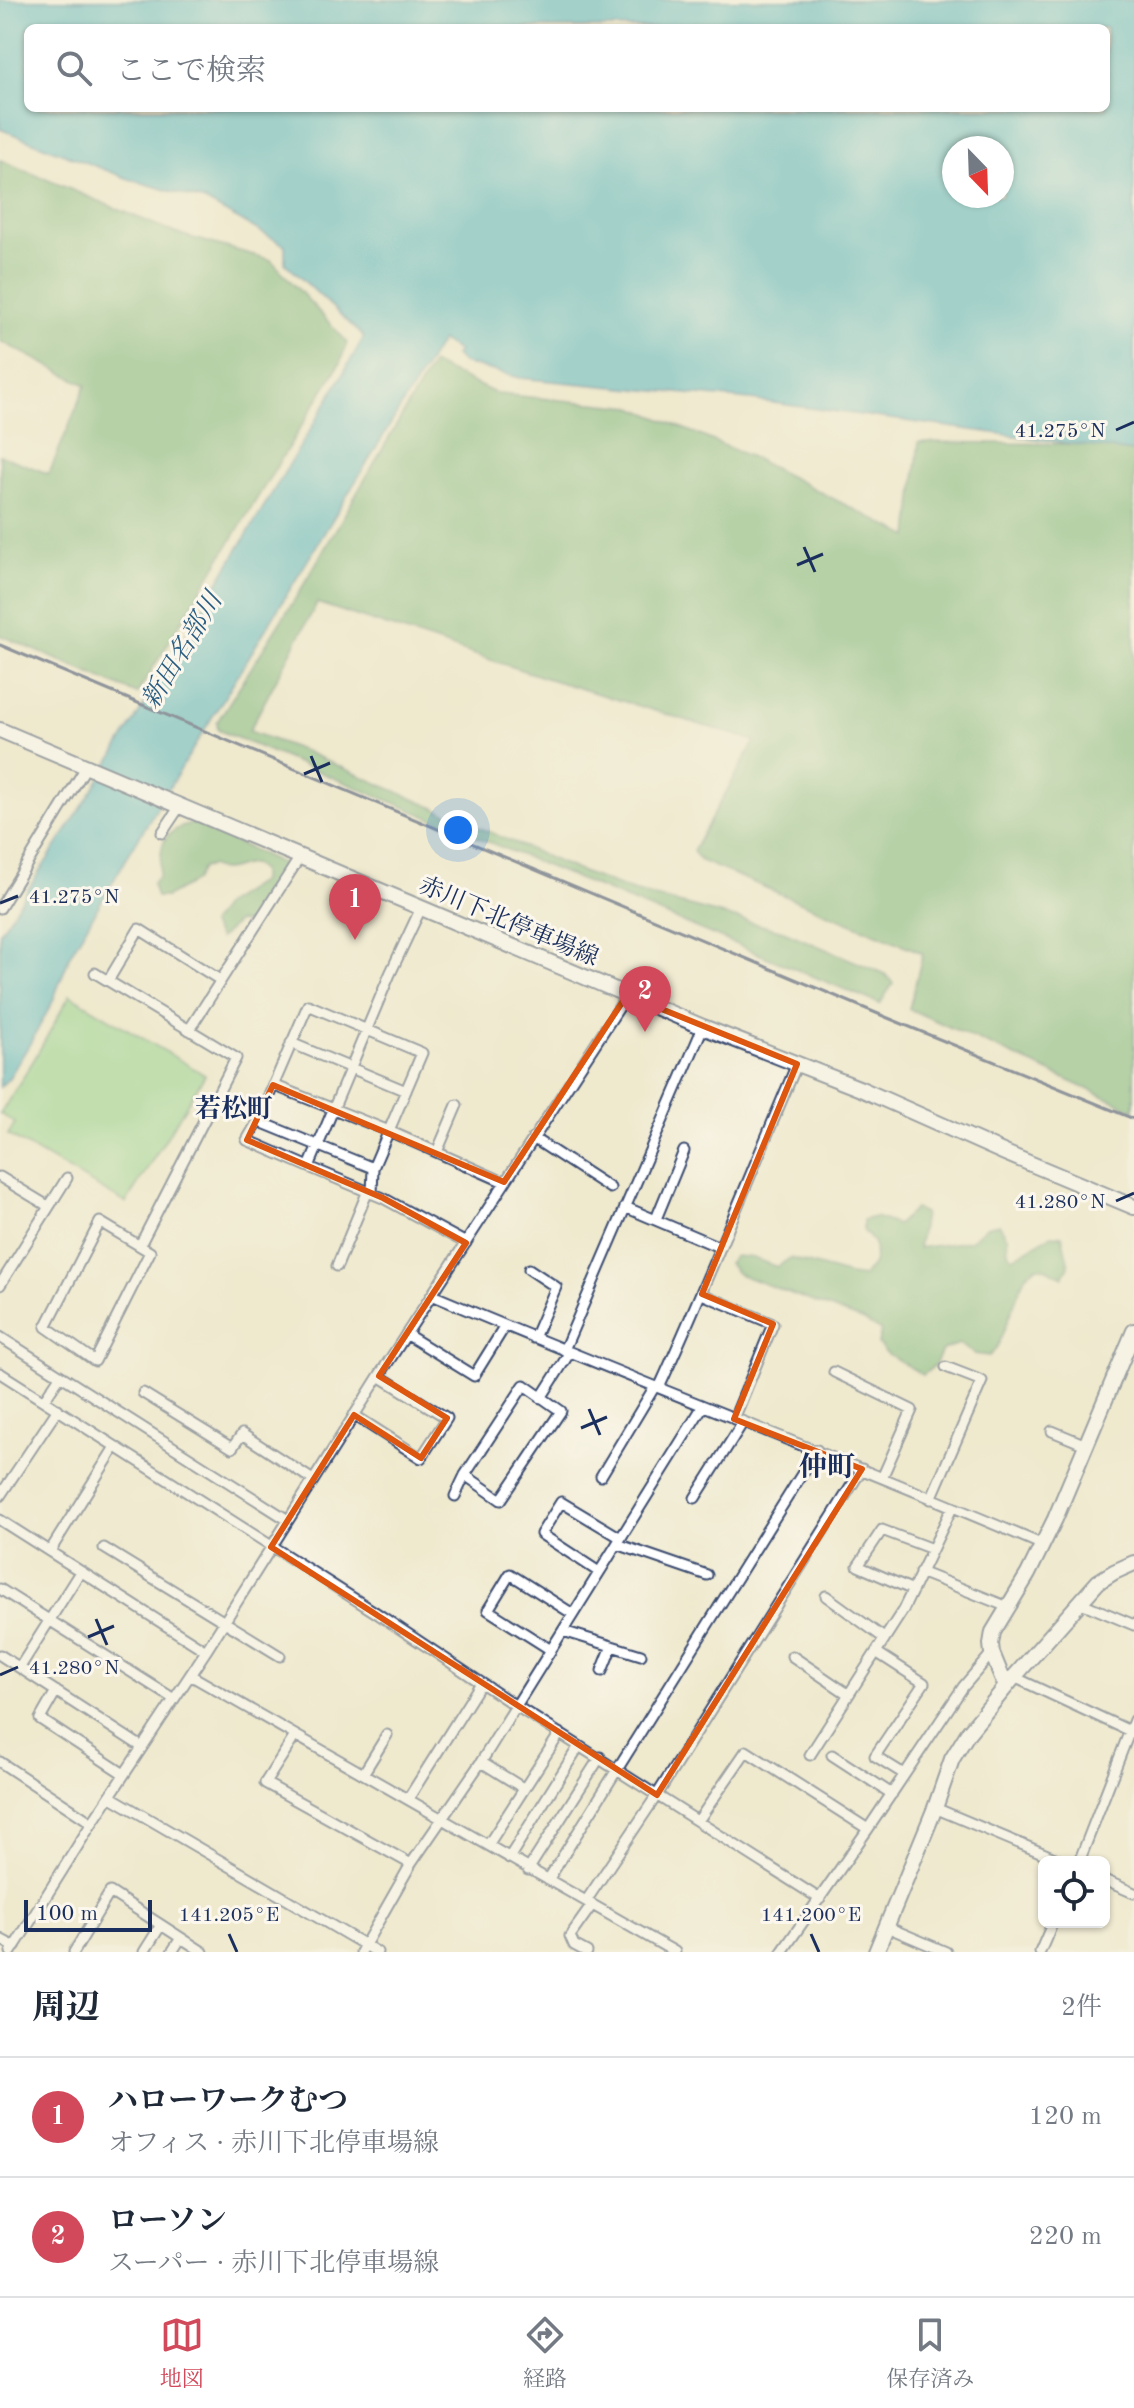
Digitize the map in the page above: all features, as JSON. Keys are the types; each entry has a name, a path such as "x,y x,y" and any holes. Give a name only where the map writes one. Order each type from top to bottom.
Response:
{"main road":[{"name":"赤川下北停車場線","path":"0,730 703,1027 861,1089 1134,1207"},
{"path":"1010,1682 992,1653 993,1632 1043,1545 1134,1331"},
{"path":"876,1952 952,1759 968,1733 1098,1582 1134,1563"}],"street":[{"path":"0,908 88,767"},
{"path":"162,833 180,806"},
{"path":"189,1030 300,857"},
{"path":"309,1167 421,908"},
{"path":"108,981 139,929 220,980"},
{"path":"95,973 236,1058 140,1245"},
{"path":"0,1939 13,1950 406,1334 627,995"},
{"path":"337,1266 370,1194 373,1168 422,1053 308,1005 247,1140 370,1194 383,1198 466,1243"},
{"path":"541,1398 567,1351 703,1027"},
{"path":"291,1043 406,1091"},
{"path":"601,1476 657,1387 702,1294 797,1064"},
{"path":"273,1085 389,1131 504,1182"},
{"path":"437,1152 457,1105"},
{"path":"258,1121 373,1168"},
{"path":"533,1138 610,1188"},
{"path":"656,1219 684,1151"},
{"path":"0,1177 48,1206"},
{"path":"0,1285 67,1178"},
{"path":"625,1207 719,1247"},
{"path":"100,1222 140,1245 150,1252 95,1361 46,1327 100,1222"},
{"path":"0,1262 10,1269"},
{"path":"529,1269 556,1287 534,1338"},
{"path":"695,1498 738,1421 773,1324 702,1294"},
{"path":"432,1295 1043,1545"},
{"path":"406,1334 474,1376 505,1326"},
{"path":"0,1337 288,1520"},
{"path":"931,1499 982,1381 946,1367"},
{"path":"834,1372 912,1410 882,1478"},
{"path":"0,1373 820,1899"},
{"path":"44,1400 60,1376"},
{"path":"354,1415 421,1458 447,1418 379,1376"},
{"path":"455,1496 465,1475 524,1385 561,1411 501,1500 465,1475"},
{"path":"143,1393 232,1448 242,1434 313,1480"},
{"path":"363,1949 411,1864 481,1762 703,1406"},
{"path":"0,1496 58,1409"},
{"path":"1052,1431 1086,1445"},
{"path":"50,1551 115,1447"},
{"path":"548,1880 817,1450"},
{"path":"587,1952 574,1945 570,1936 862,1469"},
{"path":"599,1572 541,1534 561,1502 619,1541 707,1575"},
{"path":"810,1755 913,1590 952,1508"},
{"path":"0,1520 206,1651"},
{"path":"913,1590 858,1566 882,1530 932,1549"},
{"path":"104,1548 280,1656"},
{"path":"20,1667 80,1572"},
{"path":"920,1572 1008,1607"},
{"path":"551,1650 488,1610 510,1574 573,1614"},
{"path":"0,1589 174,1699"},
{"path":"826,1596 884,1638"},
{"path":"1079,1602 1134,1625"},
{"path":"563,1631 641,1655"},
{"path":"602,1671 612,1646"},
{"path":"876,1652 924,1683 875,1756 904,1774"},
{"path":"782,1952 963,1687 992,1653"},
{"path":"0,1655 142,1747"},
{"path":"792,1656 848,1694"},
{"path":"190,1675 675,1952"},
{"path":"1010,1682 1132,1732"},
{"path":"408,1799 481,1683"},
{"path":"56,1691 40,1719 124,1774"},
{"path":"1081,1856 1132,1732 1134,1720"},
{"path":"488,1845 560,1733"},
{"path":"363,1774 387,1735"},
{"path":"295,1736 265,1783 411,1864"},
{"path":"509,1858 579,1746"},
{"path":"698,1821 746,1751 868,1829"},
{"path":"832,1755 892,1794"},
{"path":"528,1870 600,1757"},
{"path":"0,1762 92,1823"},
{"path":"481,1762 523,1788"},
{"path":"111,1797 363,1949 377,1952"},
{"path":"935,1808 1050,1856"},
{"path":"1110,1883 1134,1893"},
{"path":"74,1952 110,1892 203,1952"},
{"path":"144,1952 161,1925"},
{"path":"887,1927 946,1952"},
{"path":"1040,1952 1050,1928"},
{"path":"172,1952 181,1938"}],"highlighted area":[{"path":"627,995 797,1064 702,1294 773,1324 734,1419 862,1469 657,1795 271,1547 354,1415 421,1458 447,1418 379,1376 466,1243 383,1198 247,1140 273,1085 504,1182"}],"green space":[{"path":"0,160 175,233 271,260 347,342 340,363 137,694 0,635 0,455 49,474 86,385 0,341"},
{"path":"432,364 497,394 633,407 753,458 909,537 919,442 1134,445 1134,1110 909,1009 923,953 701,861 693,851 755,741 549,679 317,603 249,731 304,751 579,871 632,891 783,931 885,974 893,983 880,1004 218,730 217,722 300,591"},
{"path":"195,823 287,866 247,923 237,922 219,939 210,924 225,904 261,881 261,871 253,864 226,870 211,866 202,868 195,881 166,897 156,897 152,884 159,876 164,841 174,831"},
{"path":"70,995 205,1075 126,1203 8,1135 15,1123 0,1114"},
{"path":"915,1209 924,1213 918,1248 970,1241 986,1227 999,1224 1007,1237 1008,1252 1013,1258 1052,1235 1062,1236 1069,1266 1063,1277 1043,1267 1036,1267 1025,1276 997,1348 989,1356 974,1354 959,1344 942,1350 935,1365 923,1375 885,1352 878,1344 881,1331 862,1320 738,1274 728,1263 735,1256 753,1258 777,1267 790,1258 863,1277 875,1261 874,1243 863,1230 863,1220 875,1217 897,1225"}],"water":[{"name":"新田名部川","path":"0,0 1134,0 1134,452 751,400 520,378 463,363 455,356 458,351 441,341 132,849 71,953 52,1003 32,1040 0,1087 0,932 91,793 364,337 285,263 285,245 205,201 129,179 0,129"}],"railway":[{"path":"0,645 1134,1119"}],"place":[{"name":"ハローワークむつ","path":"355,940"},
{"name":"ローソン","path":"645,1032"}],"district":[{"name":"若松町","path":"234,1108"},
{"name":"仲町","path":"827,1466"}]}
